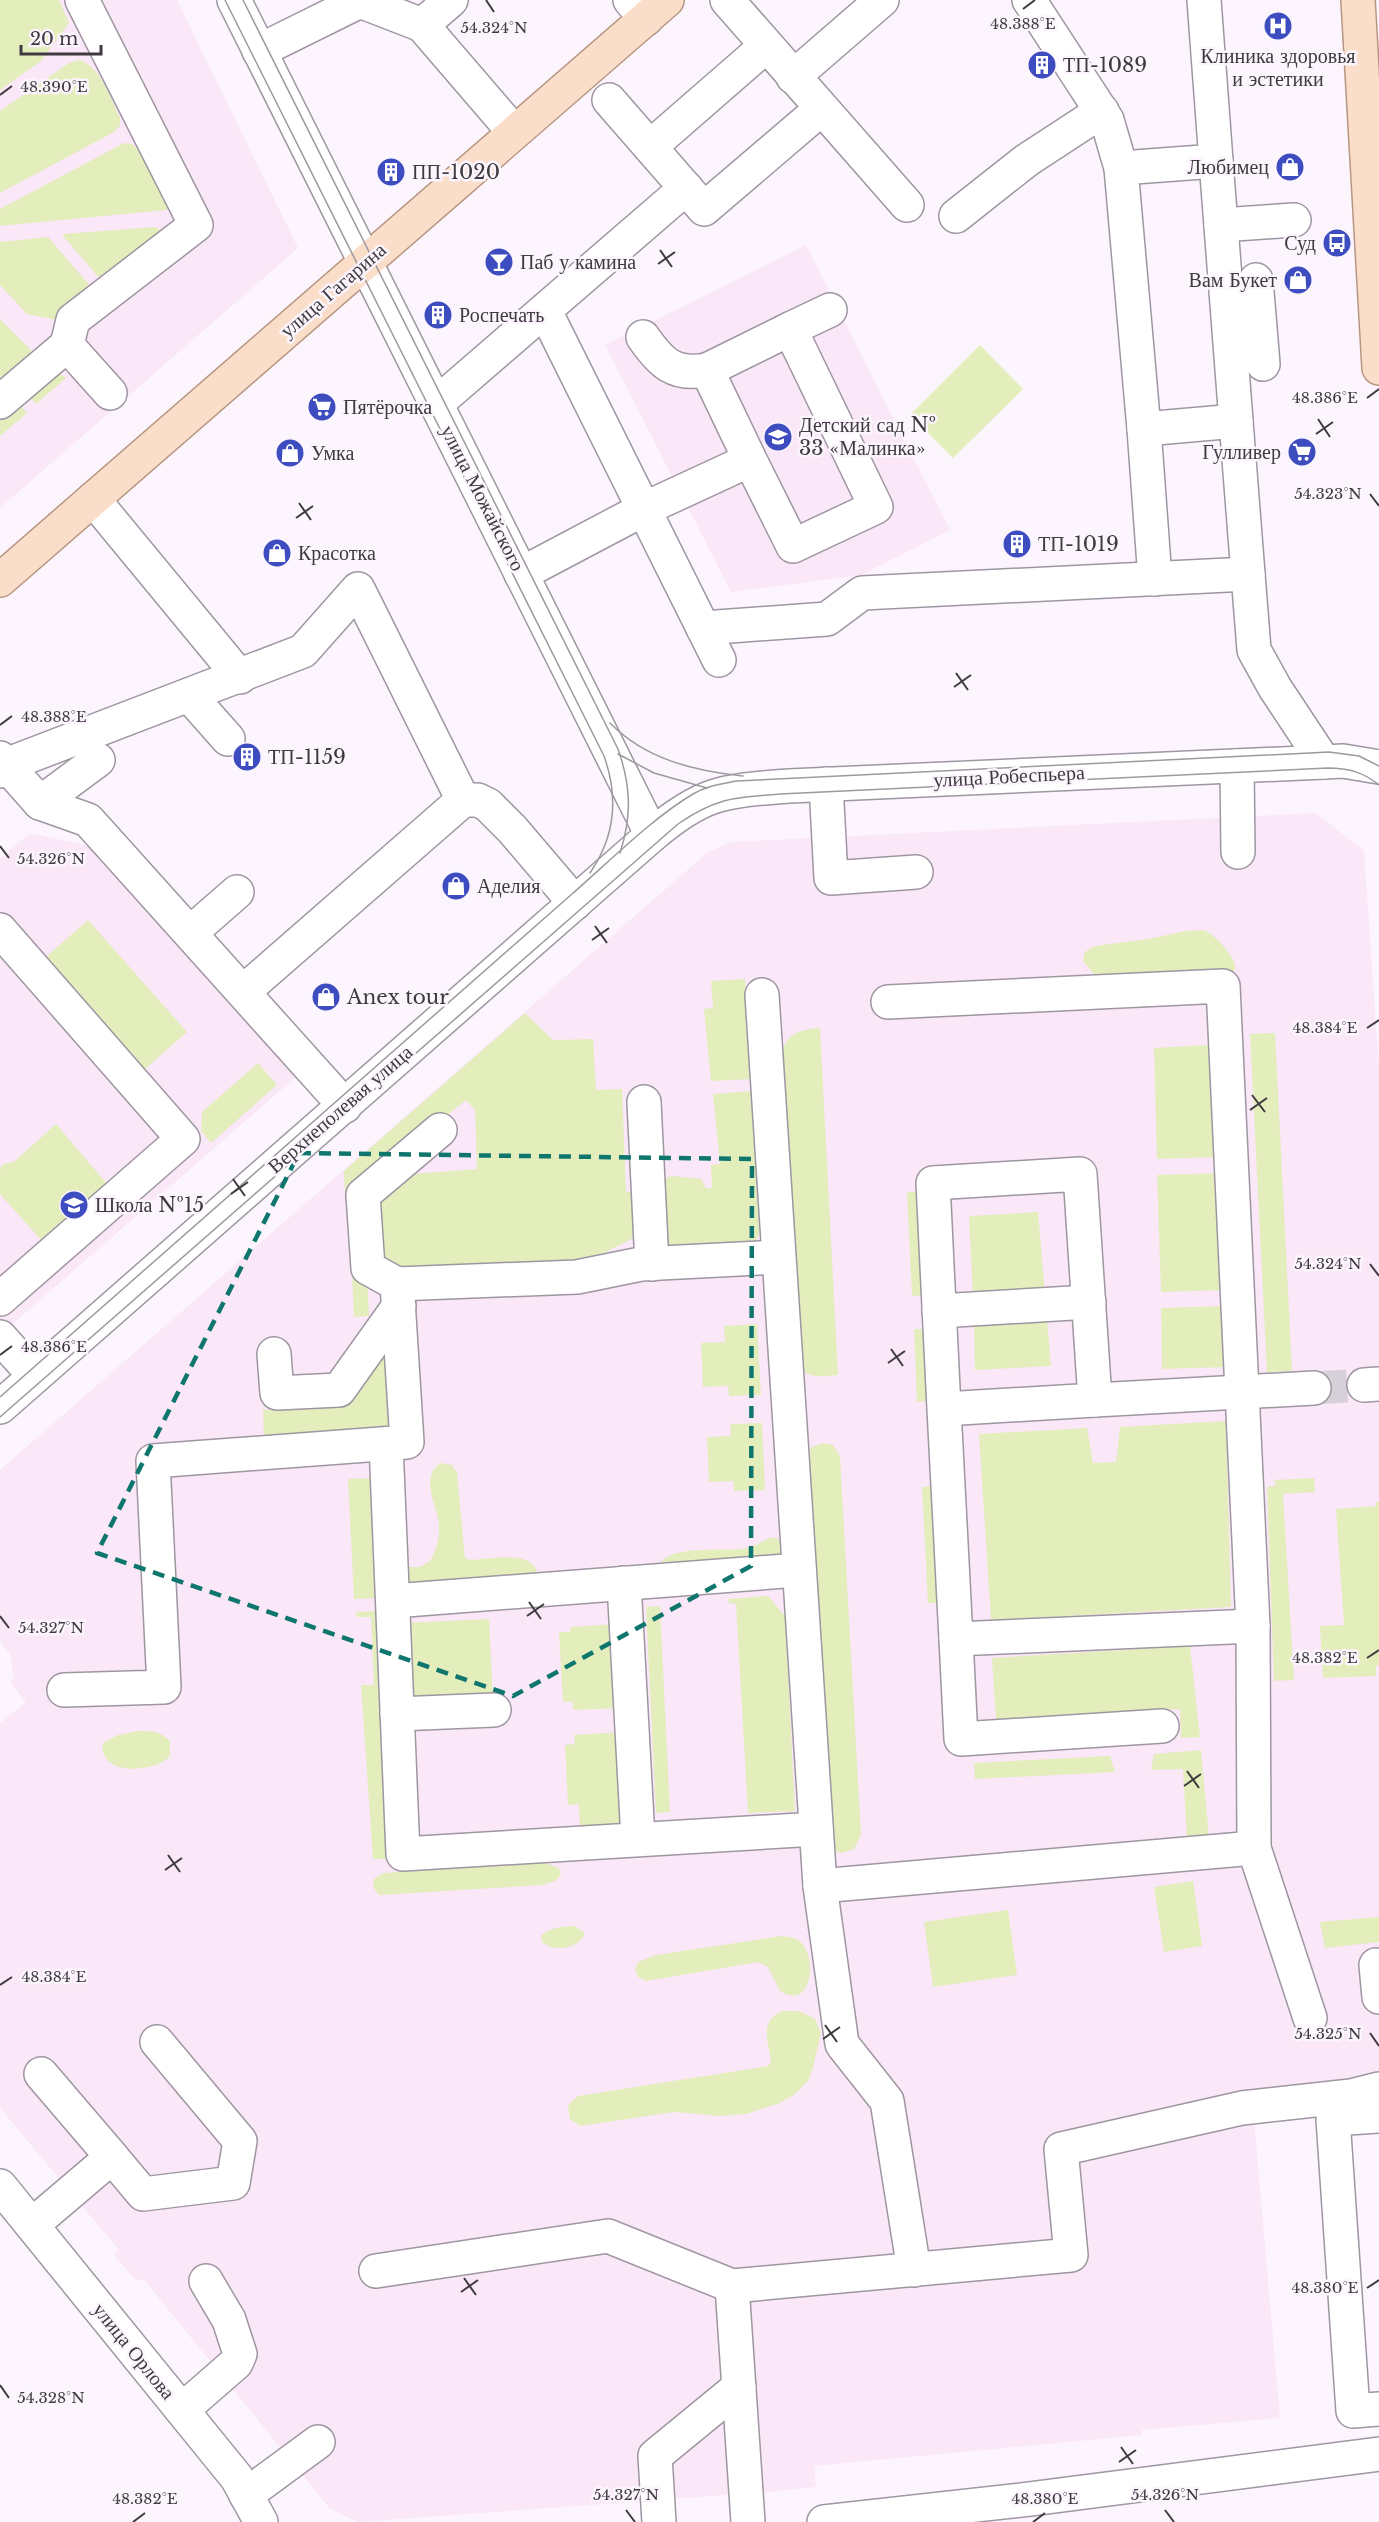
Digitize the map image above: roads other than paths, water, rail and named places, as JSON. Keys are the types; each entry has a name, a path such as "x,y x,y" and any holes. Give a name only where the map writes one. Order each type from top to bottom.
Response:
{"main road":[{"path":"1358,0 1379,368"},
{"name":"улица Гагарина","path":"0,580 514,132 648,6"}],"street":[{"path":"0,402 67,345 73,320 196,225 82,0"},
{"name":"улица Можайского","path":"234,0 652,835"},
{"path":"259,51 360,1 417,12 451,0"},
{"path":"727,0 907,205"},
{"path":"793,76 882,0"},
{"path":"1029,0 1107,120 1121,168 1155,579"},
{"path":"1204,0 1221,225 1247,289 1263,364"},
{"path":"417,12 514,132"},
{"path":"650,147 766,46"},
{"path":"609,100 704,209 821,109"},
{"path":"956,216 1027,160 1102,111"},
{"path":"1121,168 1216,161"},
{"path":"436,404 686,188"},
{"path":"1221,225 1294,220"},
{"path":"1247,289 1236,421 1254,650 1324,762"},
{"path":"643,337 657,357 674,369 691,373 707,370 830,310"},
{"path":"544,311 719,660"},
{"path":"707,370 793,546 876,507 790,329"},
{"path":"67,345 110,393"},
{"path":"1144,429 1236,421"},
{"path":"521,574 644,509 750,460"},
{"path":"93,499 240,676"},
{"path":"703,628 827,619 862,593 1248,574"},
{"path":"345,1106 88,820 40,803 2,764 303,651 358,590 463,800"},
{"path":"189,695 228,740"},
{"path":"40,803 98,760"},
{"name":"улица Робеспьера","path":"652,835 687,807 708,797 732,790 1343,761 1379,768"},
{"path":"1237,766 1238,852"},
{"path":"826,784 831,878 916,872"},
{"path":"243,992 463,800 478,800 501,816 575,903"},
{"name":"Верхнеполевая улица","path":"0,1407 652,835"},
{"path":"190,933 237,892"},
{"path":"0,930 183,1138 0,1299"},
{"path":"888,1002 1223,986 1253,1626 1254,1848 1310,2018"},
{"path":"762,995 820,1886 842,2044 887,2101 914,2270"},
{"path":"644,1102 652,1264"},
{"path":"64,1690 164,1687 153,1461 407,1442 398,1295 368,1268 363,1195 440,1130"},
{"path":"1095,1400 1080,1174 933,1183 962,1739 1162,1726"},
{"path":"398,1295 578,1277 652,1264 778,1257"},
{"path":"274,1354 277,1394 339,1390 398,1295"},
{"path":"939,1311 1089,1302"},
{"path":"0,1337 35,1377"},
{"path":"944,1408 1314,1388"},
{"path":"386,1444 403,1854 816,1828"},
{"path":"393,1601 798,1570"},
{"path":"624,1583 638,1839"},
{"path":"956,1639 1253,1626"},
{"path":"398,1714 494,1710"},
{"path":"820,1886 1254,1848"},
{"path":"1376,1965 1379,1997"},
{"path":"41,2074 143,2194 233,2183 240,2141 157,2042"},
{"path":"376,2271 608,2236 732,2286 1071,2255 1061,2149 1242,2108 1351,2096 1379,2089"},
{"path":"1379,2116 1332,2119 1353,2411 1379,2409"},
{"path":"32,2225 112,2157"},
{"name":"улица Орлова","path":"0,2186 237,2478 254,2508"},
{"path":"182,2410 236,2363 240,2354 229,2320 206,2281"},
{"path":"732,2286 748,2522"},
{"path":"659,2522 655,2456 739,2387"},
{"path":"254,2508 318,2442"},
{"path":"824,2522 1030,2499 1379,2454"}],"tunnel":[{"path":"1314,1388 1364,1385"}],"tram line":[{"path":"225,0 604,756 612,787 612,817 605,845 590,873"},
{"path":"243,0 618,749 628,788 627,826 620,853"},
{"path":"610,723 639,746 671,761 706,771 743,776"},
{"path":"0,1397 631,841 677,804 698,791 736,781 1329,752 1359,756 1379,766"},
{"path":"618,754 654,773 707,788"},
{"path":"0,1417 678,824 704,808 726,800 780,794 1328,768 1355,772 1379,785"}],"place":[{"name":"Клиника здоровья и эстетики","path":"1278,26"},
{"name":"ТП-1089","path":"1042,65"},
{"name":"Любимец","path":"1290,167"},
{"name":"ПП-1020","path":"391,172"},
{"name":"Суд","path":"1337,243"},
{"name":"Паб у камина","path":"499,262"},
{"name":"Вам Букет","path":"1298,280"},
{"name":"Роспечать","path":"438,315"},
{"name":"Пятёрочка","path":"322,407"},
{"name":"Детский сад № 33 «Малинка»","path":"778,437"},
{"name":"Гулливер","path":"1302,452"},
{"name":"Умка","path":"290,453"},
{"name":"ТП-1019","path":"1017,544"},
{"name":"Красотка","path":"277,553"},
{"name":"ТП-1159","path":"247,757"},
{"name":"Аделия","path":"456,886"},
{"name":"Anex tour","path":"326,997"},
{"name":"Школа №15","path":"74,1205"}]}
